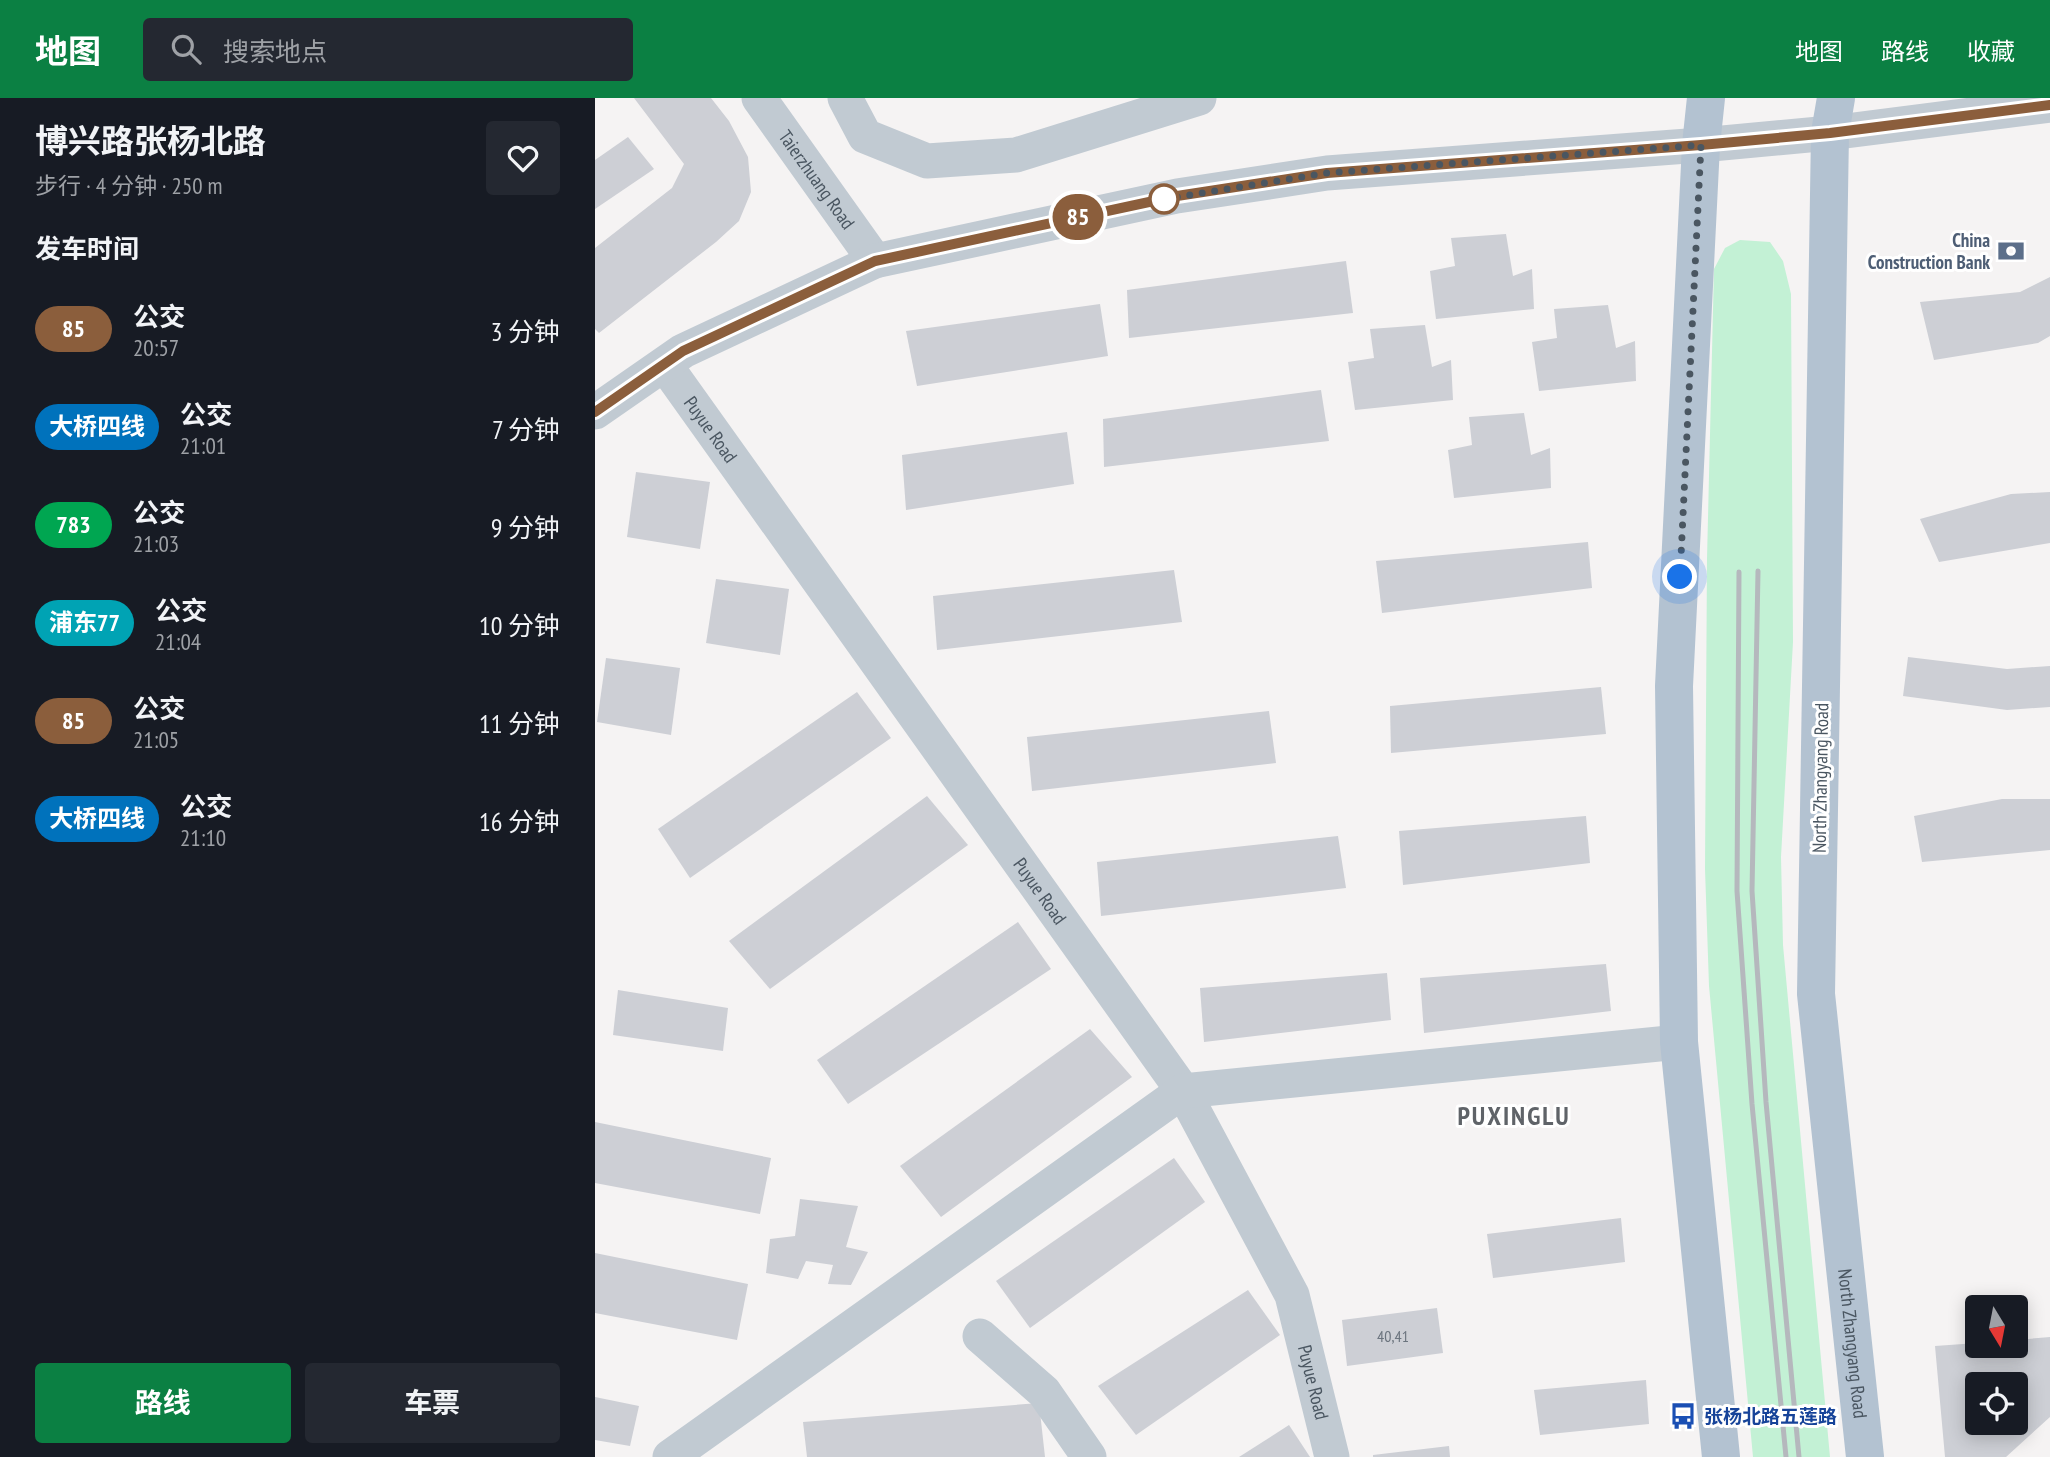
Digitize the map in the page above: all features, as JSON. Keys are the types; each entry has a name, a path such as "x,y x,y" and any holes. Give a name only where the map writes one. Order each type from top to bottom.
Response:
{"main road":[{"path":"1706,98 1701,145 1674,686 1679,1042 1721,1457"},
{"name":"North Zhangyang Road","path":"1833,115 1816,994 1865,1457"}],"street":[{"name":"Taierzhuang Road","path":"759,98 875,261"},
{"path":"845,98 865,136 927,161 1016,155 1199,98"},
{"path":"595,412 683,351 875,261 1177,196 1327,173 1701,145 1833,115 2050,105"},
{"name":"Puyue Road","path":"665,365 1183,1091 1292,1295 1332,1457"},
{"path":"670,1457 1183,1091 1679,1042"},
{"path":"979,1336 1044,1392 1089,1457"}],"green space":[{"path":"1740,240 1770,242 1783,261 1791,294 1793,642 1781,857 1783,945 1830,1457 1753,1457 1709,986 1705,869 1707,559 1714,269 1725,248"}],"building":[{"path":"634,98 711,98 729,121 748,157 751,192 739,221 599,333 595,329 595,248 672,188 684,164"},
{"path":"628,137 654,169 595,209 595,160"},
{"path":"1506,234 1513,276 1532,269 1534,309 1436,319 1430,271 1455,266 1451,238"},
{"path":"1346,261 1353,313 1129,338 1127,290"},
{"path":"2050,277 2050,336 2038,343 1934,360 1920,302 2020,292"},
{"path":"1100,304 1108,356 917,386 906,331"},
{"path":"1608,305 1616,348 1635,341 1636,381 1539,391 1532,342 1557,338 1554,309"},
{"path":"1425,325 1432,367 1451,360 1453,400 1355,410 1348,362 1374,358 1370,329"},
{"path":"1321,390 1329,441 1104,467 1103,419"},
{"path":"1524,413 1531,455 1550,448 1551,488 1454,498 1448,450 1472,445 1469,417"},
{"path":"1067,432 1074,484 906,510 902,455"},
{"path":"636,472 710,482 700,549 627,537"},
{"path":"2050,492 2050,543 1939,562 1920,519 2011,494"},
{"path":"1588,542 1592,588 1382,613 1376,561"},
{"path":"1174,570 1182,622 937,650 933,596"},
{"path":"716,579 789,589 780,655 706,643"},
{"path":"1908,657 2007,669 2050,666 2050,707 2007,710 1903,696"},
{"path":"606,658 680,668 671,735 597,722"},
{"path":"1601,687 1606,734 1391,753 1390,706"},
{"path":"857,692 891,738 690,878 658,829"},
{"path":"1269,711 1276,763 1032,791 1027,737"},
{"path":"927,796 968,845 770,989 729,941"},
{"path":"2002,799 2050,799 2050,850 1922,862 1914,816"},
{"path":"1586,816 1590,863 1403,885 1399,831"},
{"path":"1338,836 1346,888 1101,916 1097,862"},
{"path":"1018,922 1051,969 848,1104 817,1060"},
{"path":"1606,964 1611,1011 1424,1033 1420,978"},
{"path":"1387,973 1391,1020 1204,1042 1200,988"},
{"path":"618,990 728,1008 723,1051 613,1035"},
{"path":"1090,1029 1132,1077 941,1217 900,1166"},
{"path":"595,1122 771,1158 760,1214 595,1183"},
{"path":"1174,1158 1205,1202 1030,1328 996,1281"},
{"path":"800,1199 858,1206 846,1247 868,1252 851,1285 828,1284 833,1265 806,1261 798,1279 766,1273 770,1239 795,1236"},
{"path":"1621,1218 1625,1262 1493,1278 1487,1234"},
{"path":"595,1253 748,1284 737,1340 595,1313"},
{"path":"1248,1290 1280,1335 1136,1435 1098,1386"},
{"path":"1437,1308 1443,1353 1347,1366 1342,1320"},
{"path":"2050,1337 2050,1417 2006,1457 1945,1457 1935,1346 1965,1344 1965,1358 2028,1358 2028,1339"},
{"path":"1646,1380 1649,1424 1540,1435 1534,1390"},
{"path":"595,1397 639,1406 630,1446 595,1440"},
{"path":"1039,1403 1045,1457 807,1457 803,1422"},
{"path":"1289,1425 1310,1457 1239,1457"},
{"path":"1449,1446 1450,1457 1373,1457 1373,1455"}],"railway":[{"path":"1758,571 1752,891 1766,1102 1799,1457"},
{"path":"1739,572 1737,891 1752,1104 1786,1457"}],"bus line":[{"name":"85","path":"595,412 683,351 875,261 1177,196 1327,173 1830,133 2050,105"}],"place":[{"name":"China Construction Bank","path":"2011,251"},
{"name":"张杨北路五莲路","path":"1683,1416"}],"district":[{"name":"PUXINGLU","path":"1514,1116"}],"route":[{"path":"1164,199 1152,201 1327,173 1701,145 1680,577"}]}
